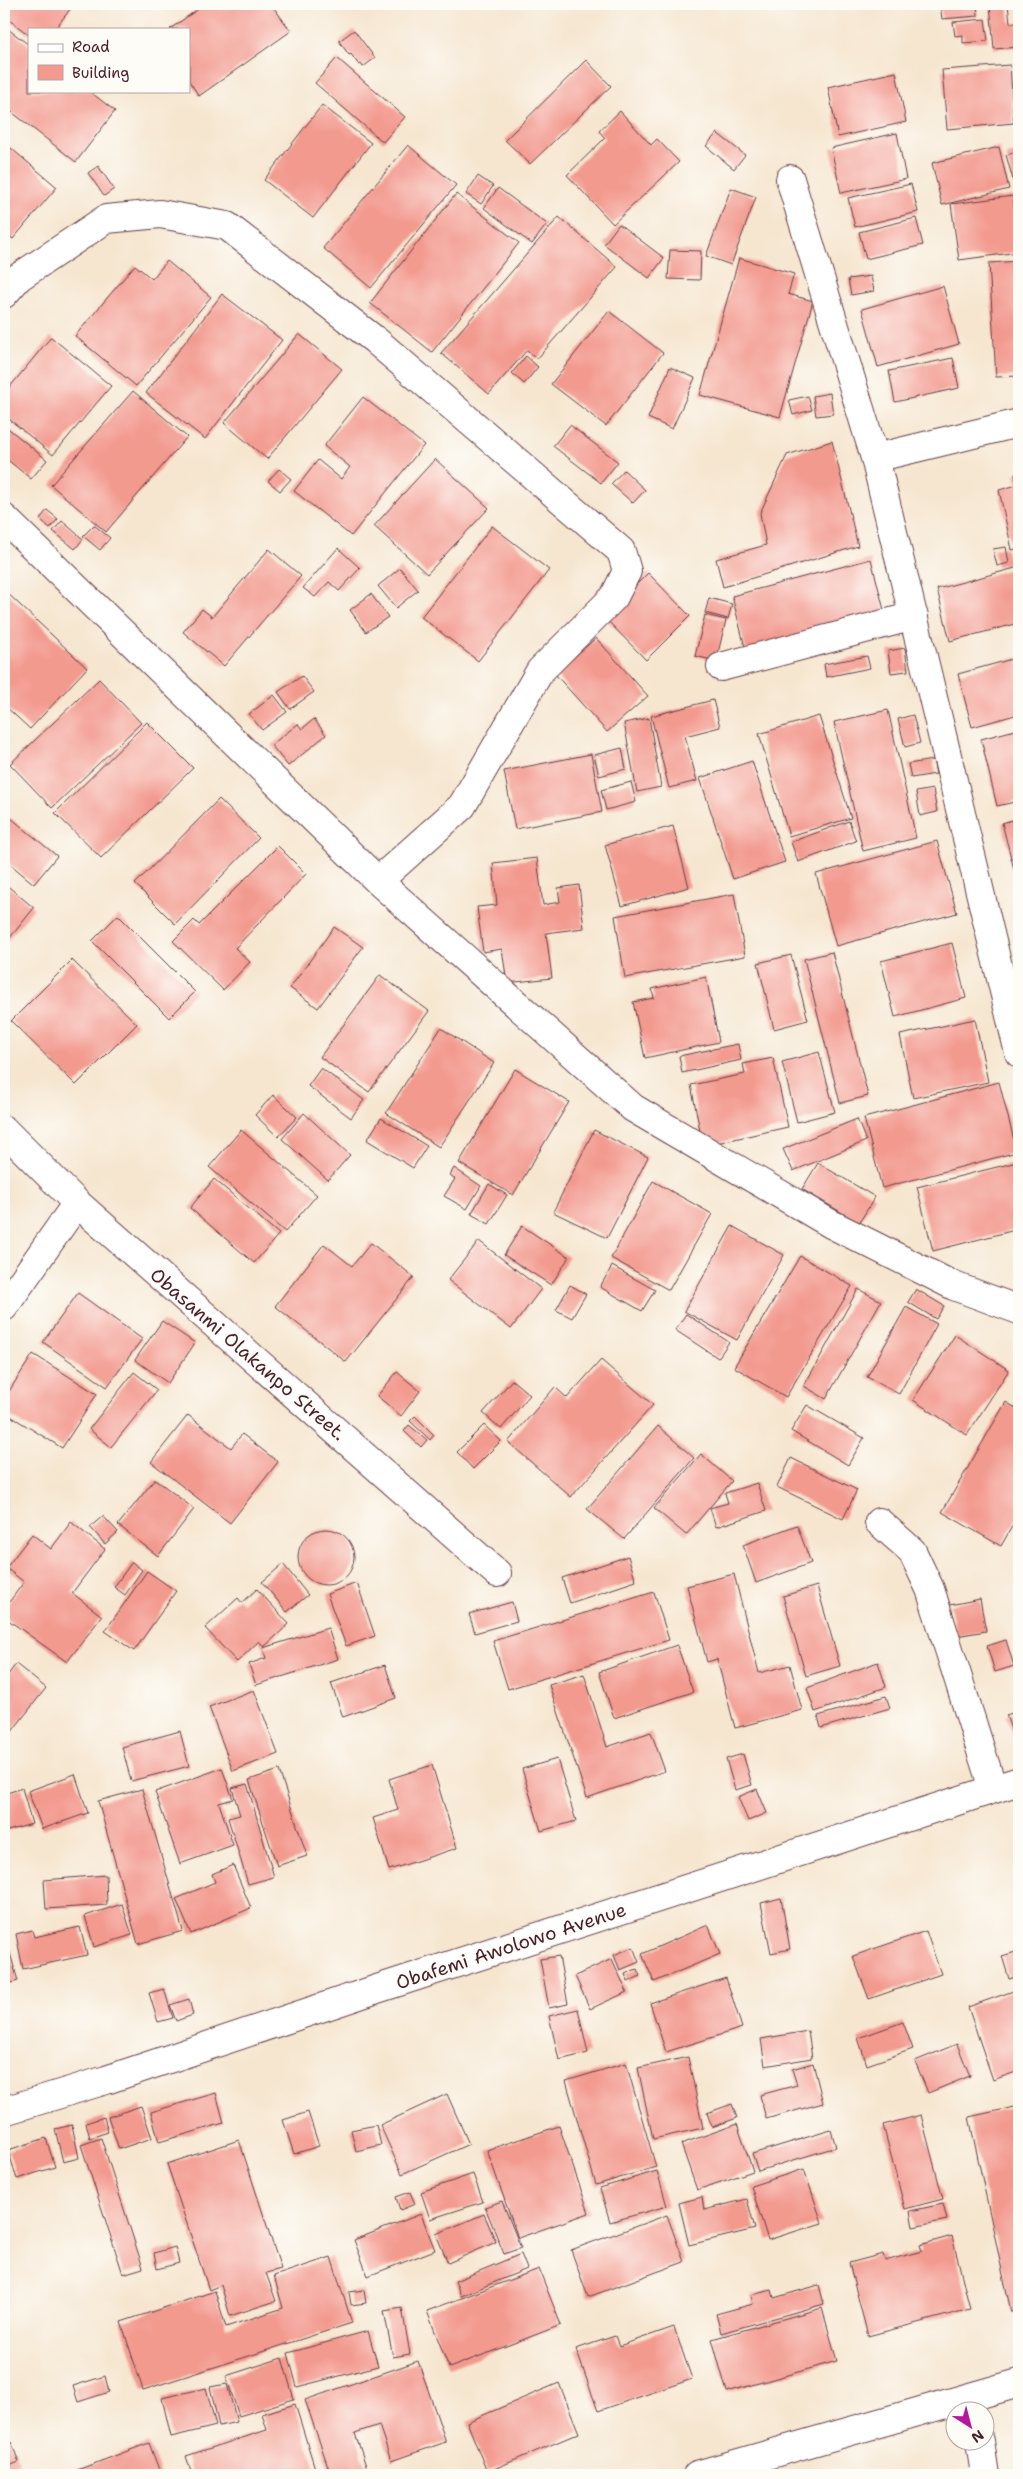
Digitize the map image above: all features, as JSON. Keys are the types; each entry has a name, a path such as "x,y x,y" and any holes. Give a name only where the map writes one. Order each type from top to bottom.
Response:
{"street":[{"path":"790,179 876,458 1019,1053"},
{"path":"4,294 19,277 106,219 160,214 227,226 375,340 621,551 627,571 614,597 540,671 462,806 378,881"},
{"path":"876,458 1019,423"},
{"path":"4,518 378,881 633,1108 831,1224 954,1286 1019,1310"},
{"path":"721,667 914,616"},
{"name":"Obasanmi Olakanpo Street.","path":"4,1130 77,1203 497,1574"},
{"path":"4,1307 77,1203"},
{"path":"879,1522 912,1551 930,1589 993,1789"},
{"name":"Obafemi Awolowo Avenue","path":"4,2111 106,2080 377,1989 1019,1781"},
{"path":"979,2402 1019,2383"},
{"path":"697,2475 946,2411"},
{"path":"981,2452 984,2475"}],"building":[{"path":"4,4 74,4 56,28 28,28 28,34 4,16"},
{"path":"205,4 271,4 291,31 199,96 190,82 190,28 171,28"},
{"path":"940,4 977,4 978,16 942,19"},
{"path":"1008,4 1010,23 1018,23 1019,47 994,49 990,5"},
{"path":"985,19 988,41 963,43 963,35 955,36 953,22"},
{"path":"4,26 28,44 28,92 90,92 115,111 76,162 4,106"},
{"path":"354,30 375,58 363,67 361,64 359,65 351,54 349,55 339,41"},
{"path":"337,58 405,117 383,142 315,83"},
{"path":"586,60 611,86 530,164 505,140"},
{"path":"1010,65 1014,123 947,129 942,70"},
{"path":"1014,68 1019,68 1019,120 1017,120"},
{"path":"896,72 906,122 838,137 828,87"},
{"path":"322,105 371,143 313,218 264,180"},
{"path":"620,111 651,145 657,139 679,162 613,224 567,175 605,138 599,131"},
{"path":"717,133 745,155 734,169 706,146"},
{"path":"897,133 906,179 841,193 831,148"},
{"path":"6,144 57,187 13,239 4,232 4,147"},
{"path":"408,145 456,185 371,288 323,248"},
{"path":"999,147 1009,189 942,205 932,163"},
{"path":"1019,151 1019,201 1006,155"},
{"path":"98,166 114,189 104,196 88,173"},
{"path":"478,176 493,186 481,204 466,194"},
{"path":"911,184 918,212 855,227 848,198"},
{"path":"498,188 547,224 532,244 484,208"},
{"path":"731,188 756,197 731,265 706,256"},
{"path":"456,194 519,243 432,352 370,303"},
{"path":"1013,196 1019,252 959,260 951,204"},
{"path":"559,217 617,267 537,359 527,350 489,394 441,353"},
{"path":"916,218 923,245 866,259 859,232"},
{"path":"619,224 664,258 649,278 604,244"},
{"path":"670,250 701,251 700,280 668,279"},
{"path":"739,258 794,274 788,294 813,301 780,417 700,395"},
{"path":"167,261 211,297 136,386 75,336 135,265 152,279"},
{"path":"1019,261 1019,376 996,377 989,263"},
{"path":"871,276 874,291 851,295 848,279"},
{"path":"943,286 959,344 878,367 862,309"},
{"path":"222,294 282,340 205,439 146,393"},
{"path":"609,311 663,353 606,426 551,384"},
{"path":"299,334 342,369 267,459 224,423"},
{"path":"51,337 111,386 53,455 4,415 4,394"},
{"path":"526,356 538,367 524,384 512,373"},
{"path":"953,358 959,388 895,402 889,371"},
{"path":"670,367 695,378 672,429 648,418"},
{"path":"133,391 187,437 106,532 51,485"},
{"path":"830,393 833,414 816,416 813,396"},
{"path":"808,396 812,410 793,415 789,400"},
{"path":"363,397 424,445 351,536 294,491 318,460 341,479 350,467 324,446"},
{"path":"4,425 47,460 31,479 4,457"},
{"path":"570,425 618,462 601,483 553,446"},
{"path":"832,441 858,546 723,587 716,559 766,545 760,513 787,455"},
{"path":"435,459 489,508 427,574 374,526"},
{"path":"279,469 291,479 280,491 268,481"},
{"path":"624,470 645,490 633,503 611,484"},
{"path":"1019,473 1019,548 1012,550 999,490 1017,485 1015,474"},
{"path":"47,510 58,519 50,528 40,519"},
{"path":"62,521 83,539 75,549 53,531"},
{"path":"94,525 110,538 100,550 83,536"},
{"path":"492,526 549,570 478,661 421,617"},
{"path":"1006,547 1009,563 997,566 993,549"},
{"path":"338,548 360,568 339,591 329,582 315,597 303,588"},
{"path":"269,549 301,576 224,666 183,632 202,609 212,617"},
{"path":"871,559 885,614 746,651 732,596"},
{"path":"1019,567 1019,623 950,641 937,589"},
{"path":"400,568 418,590 396,608 378,586"},
{"path":"648,573 690,616 646,660 604,617"},
{"path":"4,590 87,668 30,729 4,705"},
{"path":"371,594 388,617 366,632 350,610"},
{"path":"709,598 732,604 728,619 705,613"},
{"path":"705,615 726,620 716,661 695,656"},
{"path":"596,638 648,696 607,732 555,674"},
{"path":"905,648 908,671 891,673 888,651"},
{"path":"867,656 870,668 826,677 824,664"},
{"path":"1019,657 1019,714 972,727 958,674"},
{"path":"302,676 314,692 290,709 278,692"},
{"path":"99,679 141,723 52,808 10,764"},
{"path":"274,695 287,712 262,730 249,714"},
{"path":"713,700 720,727 685,736 697,781 669,788 651,716"},
{"path":"888,710 916,838 863,851 834,722"},
{"path":"913,715 920,743 905,747 898,719"},
{"path":"819,716 851,818 789,836 759,734"},
{"path":"649,718 661,787 637,792 624,723"},
{"path":"314,719 326,735 288,766 271,745 298,724 302,729"},
{"path":"147,722 193,768 101,858 55,813"},
{"path":"1019,729 1019,801 997,806 981,739"},
{"path":"622,748 626,769 599,776 594,755"},
{"path":"591,754 602,812 515,829 504,771"},
{"path":"933,760 936,774 911,778 908,764"},
{"path":"752,761 785,862 733,879 700,778"},
{"path":"631,782 636,802 606,810 601,790"},
{"path":"933,789 937,812 920,816 916,792"},
{"path":"219,799 259,838 175,924 135,884"},
{"path":"11,818 57,856 34,884 4,859 4,826"},
{"path":"1019,818 1019,889 1002,823"},
{"path":"849,821 856,841 798,862 791,842"},
{"path":"673,826 689,887 622,906 605,845"},
{"path":"937,841 957,913 836,946 816,874"},
{"path":"278,846 306,874 235,948 250,962 223,990 173,941 194,920 199,925"},
{"path":"537,858 543,905 560,902 558,888 579,885 584,928 546,933 552,978 507,983 502,949 483,952 477,907 497,905 493,863"},
{"path":"4,883 34,908 4,945"},
{"path":"734,894 745,956 625,978 615,916"},
{"path":"118,915 195,992 169,1018 92,941"},
{"path":"334,927 363,947 318,1008 290,988"},
{"path":"952,943 966,998 895,1017 881,961"},
{"path":"832,952 868,1096 840,1103 804,959"},
{"path":"791,955 808,1020 774,1029 758,963"},
{"path":"72,960 137,1024 76,1085 11,1021"},
{"path":"380,975 429,1011 369,1092 320,1057"},
{"path":"706,977 719,1042 645,1058 633,1002 654,998 652,989"},
{"path":"975,1019 988,1082 913,1098 900,1035"},
{"path":"441,1028 494,1063 439,1147 386,1113"},
{"path":"738,1044 741,1060 682,1073 679,1056"},
{"path":"819,1052 835,1112 797,1122 782,1062"},
{"path":"773,1058 788,1127 703,1146 691,1085 745,1074 743,1064"},
{"path":"321,1068 364,1100 351,1118 308,1086"},
{"path":"515,1069 569,1102 513,1195 459,1163"},
{"path":"999,1082 1017,1152 882,1188 864,1118"},
{"path":"273,1095 297,1117 278,1137 255,1115"},
{"path":"304,1113 350,1155 328,1180 282,1139"},
{"path":"381,1118 427,1146 413,1168 367,1140"},
{"path":"857,1119 866,1141 793,1171 783,1149"},
{"path":"241,1130 317,1195 285,1232 209,1167"},
{"path":"594,1130 648,1157 607,1238 553,1212"},
{"path":"1017,1162 1019,1171 1019,1229 933,1251 917,1187"},
{"path":"818,1163 875,1197 859,1223 802,1189"},
{"path":"454,1168 481,1186 467,1209 444,1196 455,1179 450,1175"},
{"path":"214,1179 279,1234 254,1263 190,1208"},
{"path":"653,1181 712,1214 669,1290 611,1258"},
{"path":"489,1184 507,1195 489,1224 471,1214"},
{"path":"522,1226 569,1257 551,1285 504,1255"},
{"path":"732,1226 784,1255 737,1340 684,1311"},
{"path":"479,1241 541,1289 511,1329 448,1280"},
{"path":"371,1243 414,1277 346,1362 275,1306 324,1244 352,1266"},
{"path":"800,1256 852,1286 786,1397 734,1367"},
{"path":"612,1266 655,1290 642,1311 600,1287"},
{"path":"570,1285 586,1294 572,1318 556,1310"},
{"path":"858,1289 881,1301 826,1399 804,1386"},
{"path":"916,1289 944,1306 936,1319 908,1302"},
{"path":"78,1293 142,1339 107,1387 43,1342"},
{"path":"906,1307 937,1324 899,1394 867,1377"},
{"path":"686,1314 729,1342 718,1358 675,1330"},
{"path":"162,1321 195,1343 168,1383 135,1360"},
{"path":"955,1335 1009,1370 967,1435 913,1400"},
{"path":"33,1354 97,1394 62,1448 4,1412 4,1399"},
{"path":"601,1360 653,1405 571,1497 508,1442 555,1387 567,1398"},
{"path":"134,1372 157,1390 111,1447 89,1429"},
{"path":"397,1372 420,1391 401,1416 377,1396"},
{"path":"512,1380 530,1395 501,1429 483,1413"},
{"path":"1006,1402 1019,1410 1019,1514 1001,1546 942,1512"},
{"path":"807,1405 864,1438 848,1465 791,1431"},
{"path":"188,1415 231,1448 242,1434 278,1462 230,1523 151,1462"},
{"path":"415,1416 434,1435 430,1440 410,1421"},
{"path":"409,1425 427,1440 421,1447 404,1431"},
{"path":"484,1425 501,1441 473,1469 457,1452"},
{"path":"658,1426 694,1458 624,1539 587,1509"},
{"path":"701,1454 732,1481 686,1535 654,1508"},
{"path":"791,1458 857,1490 843,1519 777,1487"},
{"path":"155,1479 194,1509 158,1556 118,1525"},
{"path":"757,1483 766,1511 716,1527 710,1508 728,1503 725,1493"},
{"path":"103,1516 118,1532 105,1544 90,1527"},
{"path":"71,1522 105,1549 72,1593 102,1616 67,1662 4,1617 4,1609 24,1582 6,1568 32,1534 51,1549"},
{"path":"797,1525 811,1563 756,1583 743,1545"},
{"path":"320,1529 332,1529 346,1537 354,1551 352,1568 346,1577 332,1585 320,1585 310,1580 303,1573 298,1563 298,1551 303,1541 310,1534"},
{"path":"628,1556 636,1581 570,1603 562,1578"},
{"path":"132,1562 142,1570 125,1595 114,1587"},
{"path":"283,1564 308,1595 287,1612 262,1582"},
{"path":"147,1571 176,1591 134,1651 105,1631"},
{"path":"734,1574 759,1673 790,1665 802,1710 735,1728 717,1659 707,1662 687,1586"},
{"path":"357,1583 375,1636 346,1646 327,1594"},
{"path":"817,1586 840,1666 806,1676 783,1596"},
{"path":"257,1589 289,1624 264,1647 259,1641 237,1662 205,1628 238,1598 242,1603"},
{"path":"654,1592 669,1640 508,1689 493,1641"},
{"path":"980,1599 986,1631 956,1636 950,1605"},
{"path":"512,1602 517,1621 475,1633 469,1614"},
{"path":"328,1628 338,1659 256,1685 249,1664 266,1658 263,1648"},
{"path":"1006,1640 1014,1666 995,1672 987,1646"},
{"path":"677,1645 693,1692 614,1718 599,1672"},
{"path":"878,1662 886,1687 815,1712 807,1688"},
{"path":"16,1664 46,1688 6,1739 4,1737 4,1680"},
{"path":"385,1665 396,1698 343,1717 331,1683"},
{"path":"584,1674 607,1747 651,1732 665,1771 587,1798 549,1685"},
{"path":"254,1690 278,1754 233,1771 209,1707"},
{"path":"886,1696 890,1708 821,1728 818,1716"},
{"path":"1019,1711 1019,1733 1013,1735 1006,1715"},
{"path":"180,1731 189,1766 131,1781 122,1747"},
{"path":"743,1754 752,1785 735,1790 726,1759"},
{"path":"557,1759 576,1821 541,1831 522,1769"},
{"path":"432,1765 457,1848 389,1870 373,1818 398,1810 389,1779"},
{"path":"222,1768 233,1799 219,1803 233,1845 180,1864 155,1792"},
{"path":"279,1770 307,1856 277,1866 249,1780"},
{"path":"75,1774 88,1813 42,1829 28,1791"},
{"path":"247,1784 274,1877 248,1884 228,1818 240,1815 232,1788"},
{"path":"22,1788 32,1824 4,1832 4,1794"},
{"path":"142,1789 183,1931 138,1944 98,1801"},
{"path":"757,1789 767,1813 748,1821 738,1797"},
{"path":"233,1865 251,1908 191,1934 176,1899 215,1882 212,1874"},
{"path":"106,1875 107,1905 46,1909 44,1880"},
{"path":"781,1898 790,1949 771,1953 761,1903"},
{"path":"122,1904 132,1935 94,1947 85,1916"},
{"path":"708,1925 720,1954 654,1982 642,1954"},
{"path":"80,1927 87,1955 23,1969 16,1934 32,1930 34,1937"},
{"path":"926,1931 941,1974 869,1999 853,1956"},
{"path":"4,1932 18,1981 4,1985"},
{"path":"633,1947 639,1962 620,1970 614,1955"},
{"path":"1019,1951 1019,1976 1009,1979 1002,1956"},
{"path":"559,1956 568,2004 549,2008 540,1959"},
{"path":"612,1959 627,1992 590,2009 575,1976"},
{"path":"637,1969 640,1976 628,1982 625,1974"},
{"path":"726,1978 742,2028 666,2052 650,2003"},
{"path":"164,1989 173,2018 158,2022 149,1993"},
{"path":"1019,1989 1019,2071 993,2080 968,2007"},
{"path":"189,1999 193,2015 176,2021 170,2005"},
{"path":"578,2009 588,2053 559,2060 549,2016"},
{"path":"903,2022 913,2049 867,2065 858,2038"},
{"path":"808,2031 812,2058 765,2066 761,2039"},
{"path":"957,2044 970,2076 928,2093 915,2061"},
{"path":"688,2057 703,2128 653,2139 638,2068"},
{"path":"626,2063 656,2167 596,2185 566,2081"},
{"path":"813,2063 823,2103 766,2119 760,2095 797,2085 792,2069"},
{"path":"216,2093 224,2123 159,2142 151,2112"},
{"path":"447,2094 469,2144 402,2174 380,2125"},
{"path":"732,2104 737,2118 712,2127 707,2113"},
{"path":"141,2106 152,2138 119,2149 108,2117"},
{"path":"1019,2106 1019,2310 1011,2312 969,2117"},
{"path":"308,2112 319,2146 294,2154 283,2120"},
{"path":"921,2115 943,2199 905,2209 883,2125"},
{"path":"104,2117 108,2132 90,2138 86,2123"},
{"path":"737,2124 753,2171 697,2190 681,2144"},
{"path":"72,2125 79,2158 63,2162 55,2129"},
{"path":"376,2125 381,2145 356,2151 351,2130"},
{"path":"559,2126 589,2213 518,2238 487,2150"},
{"path":"831,2130 836,2147 758,2171 752,2154"},
{"path":"46,2138 55,2167 17,2179 8,2150"},
{"path":"101,2138 143,2268 123,2274 81,2145"},
{"path":"239,2140 281,2269 266,2273 276,2301 230,2316 221,2285 209,2290 167,2164"},
{"path":"804,2169 822,2223 768,2240 751,2186"},
{"path":"657,2171 667,2206 610,2222 600,2188"},
{"path":"473,2174 483,2202 430,2219 421,2192"},
{"path":"410,2192 415,2204 400,2210 396,2197"},
{"path":"702,2197 704,2210 747,2199 755,2229 689,2245 679,2203"},
{"path":"502,2201 521,2248 504,2254 485,2207"},
{"path":"943,2204 947,2220 913,2227 910,2211"},
{"path":"421,2214 435,2250 368,2276 354,2240"},
{"path":"484,2214 496,2242 448,2263 436,2234"},
{"path":"667,2215 684,2262 588,2297 571,2250"},
{"path":"952,2236 970,2309 868,2336 849,2263 883,2254 885,2261 922,2251 920,2245"},
{"path":"175,2247 179,2263 157,2269 154,2253"},
{"path":"521,2254 527,2269 461,2296 455,2281"},
{"path":"331,2257 352,2323 143,2390 121,2322 215,2291 226,2327 283,2308 274,2276"},
{"path":"539,2269 561,2325 449,2368 427,2311"},
{"path":"819,2285 824,2304 721,2333 716,2314 753,2304 751,2295 772,2290 774,2298"},
{"path":"364,2290 366,2303 351,2305 349,2292"},
{"path":"402,2308 410,2354 393,2357 384,2311"},
{"path":"822,2308 837,2361 727,2392 712,2339"},
{"path":"674,2327 692,2379 598,2411 576,2349 615,2336 619,2346"},
{"path":"368,2331 378,2366 297,2387 288,2353"},
{"path":"282,2358 294,2399 239,2416 226,2376"},
{"path":"418,2361 446,2442 391,2461 379,2425 355,2433 367,2469 351,2475 331,2475 305,2400"},
{"path":"105,2376 109,2392 78,2402 73,2386"},
{"path":"559,2383 579,2433 487,2472 467,2422"},
{"path":"227,2384 237,2422 219,2426 210,2387"},
{"path":"206,2388 216,2426 171,2437 162,2398"},
{"path":"295,2404 317,2475 192,2475 186,2456 267,2430 262,2414"},
{"path":"7,2432 19,2462 4,2468 4,2434"},
{"path":"149,2443 161,2475 64,2475"}]}
